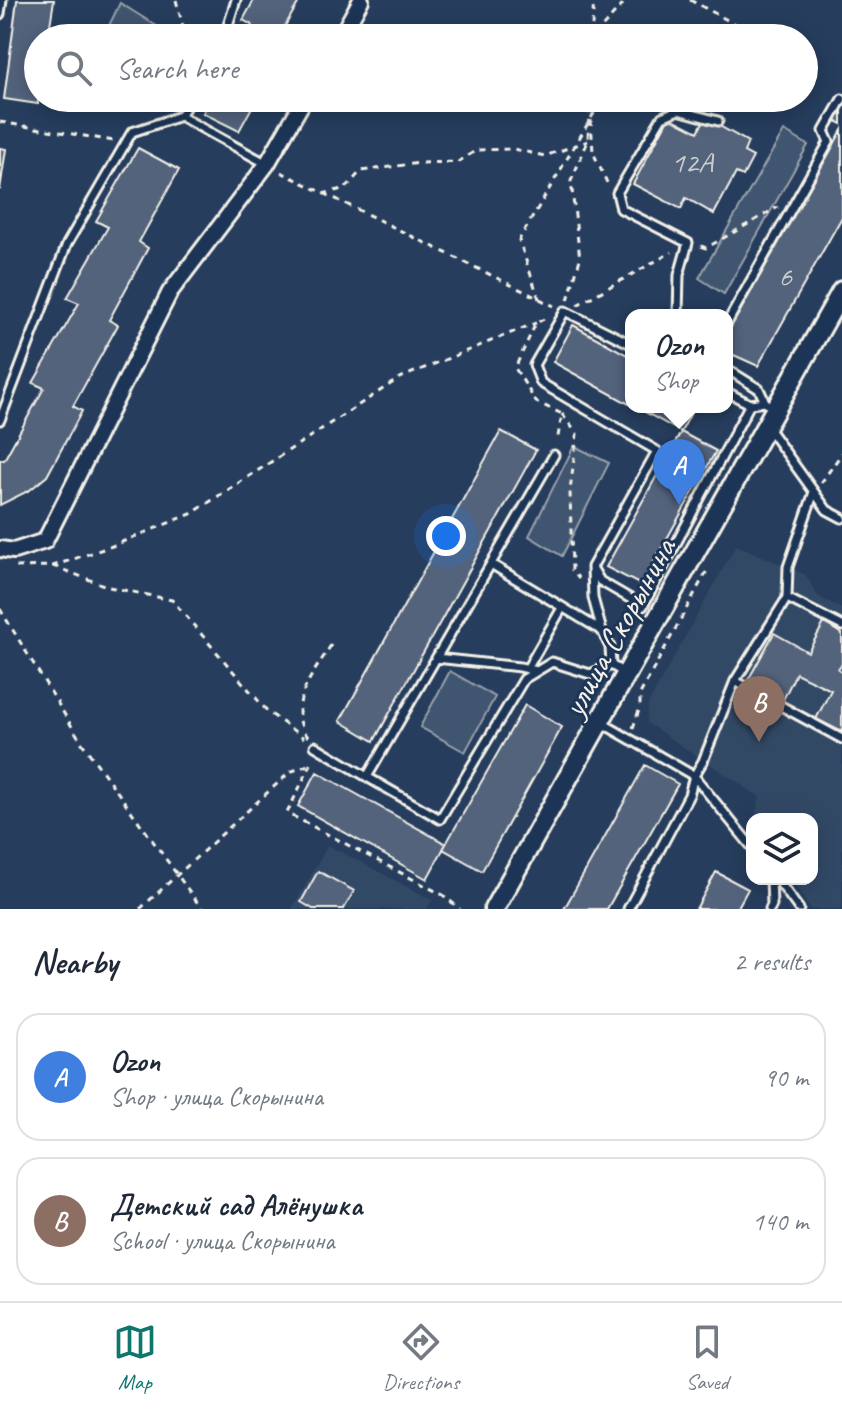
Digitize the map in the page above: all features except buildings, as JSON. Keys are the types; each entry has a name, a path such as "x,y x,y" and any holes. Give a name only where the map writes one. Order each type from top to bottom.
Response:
{"street":[{"path":"348,24 361,0"},
{"path":"0,549 14,551 45,541 170,292 267,164 297,112"},
{"name":"улица Скорынина","path":"494,909 628,675 769,413 842,291"}],"lane":[{"path":"0,14 2,0"},
{"path":"228,24 236,0"},
{"path":"733,312 829,142 824,131 842,99"},
{"path":"0,420 67,244 132,132 180,116 182,112"},
{"path":"673,112 662,117 617,193 621,209 688,243 679,275 678,309"},
{"path":"685,112 718,121"},
{"path":"180,116 267,164"},
{"path":"611,665 610,647 593,598 592,567 657,451 541,383 534,365 565,311 625,341"},
{"path":"733,373 759,389 769,413 814,492 827,510 842,518"},
{"path":"733,395 769,413"},
{"path":"592,567 600,581 643,606 750,404"},
{"path":"367,777 554,455"},
{"path":"628,909 689,795 694,776 735,681 787,598 788,567 814,492"},
{"path":"491,564 602,631"},
{"path":"787,598 842,626"},
{"path":"527,669 562,608"},
{"path":"436,658 537,671"},
{"path":"315,746 440,819 524,679 552,662 590,674 611,665"},
{"path":"611,665 628,675"},
{"path":"735,681 842,739"},
{"path":"601,722 694,776 746,840"},
{"path":"770,909 771,885"},
{"path":"781,885 799,909"}],"path":[{"path":"176,0 182,24"},
{"path":"592,24 594,0"},
{"path":"605,24 627,0"},
{"path":"690,0 735,24"},
{"path":"590,112 593,152 609,186 617,193"},
{"path":"539,299 519,240 595,112"},
{"path":"718,121 723,112"},
{"path":"0,122 125,144"},
{"path":"565,311 580,259 571,181 588,141 590,122"},
{"path":"323,194 346,188 361,171 419,163 458,162 477,150 513,149 545,156 588,141"},
{"path":"267,164 565,311"},
{"path":"565,311 688,243 706,248 799,195"},
{"path":"11,566 53,566 191,514 400,378 536,323"},
{"path":"554,455 562,414 559,394"},
{"path":"562,414 577,434 570,491 572,570 593,598"},
{"path":"814,492 842,453"},
{"path":"623,735 633,729 640,707 640,694 713,559"},
{"path":"53,566 109,587 172,600 268,712 315,746"},
{"path":"0,618 1,610"},
{"path":"1,610 82,743 202,909"},
{"path":"315,746 300,726 297,704 334,640"},
{"path":"140,909 290,772 330,755"},
{"path":"311,764 287,813 443,895 460,909"}],"shaded area":[{"path":"120,3 153,24 110,24"},
{"path":"784,131 808,145 724,294 699,278"},
{"path":"574,446 609,463 562,556 529,536"},
{"path":"736,545 806,575 818,596 842,609 842,909 810,909 795,885 818,885 818,813 756,813 760,797 647,723 648,704"},
{"path":"450,671 495,697 465,752 420,727"},
{"path":"328,845 432,900 427,909 292,909"}],"place":[{"name":"Ozon","path":"679,505"},
{"name":"Детский сад Алёнушка","path":"759,742"}]}
